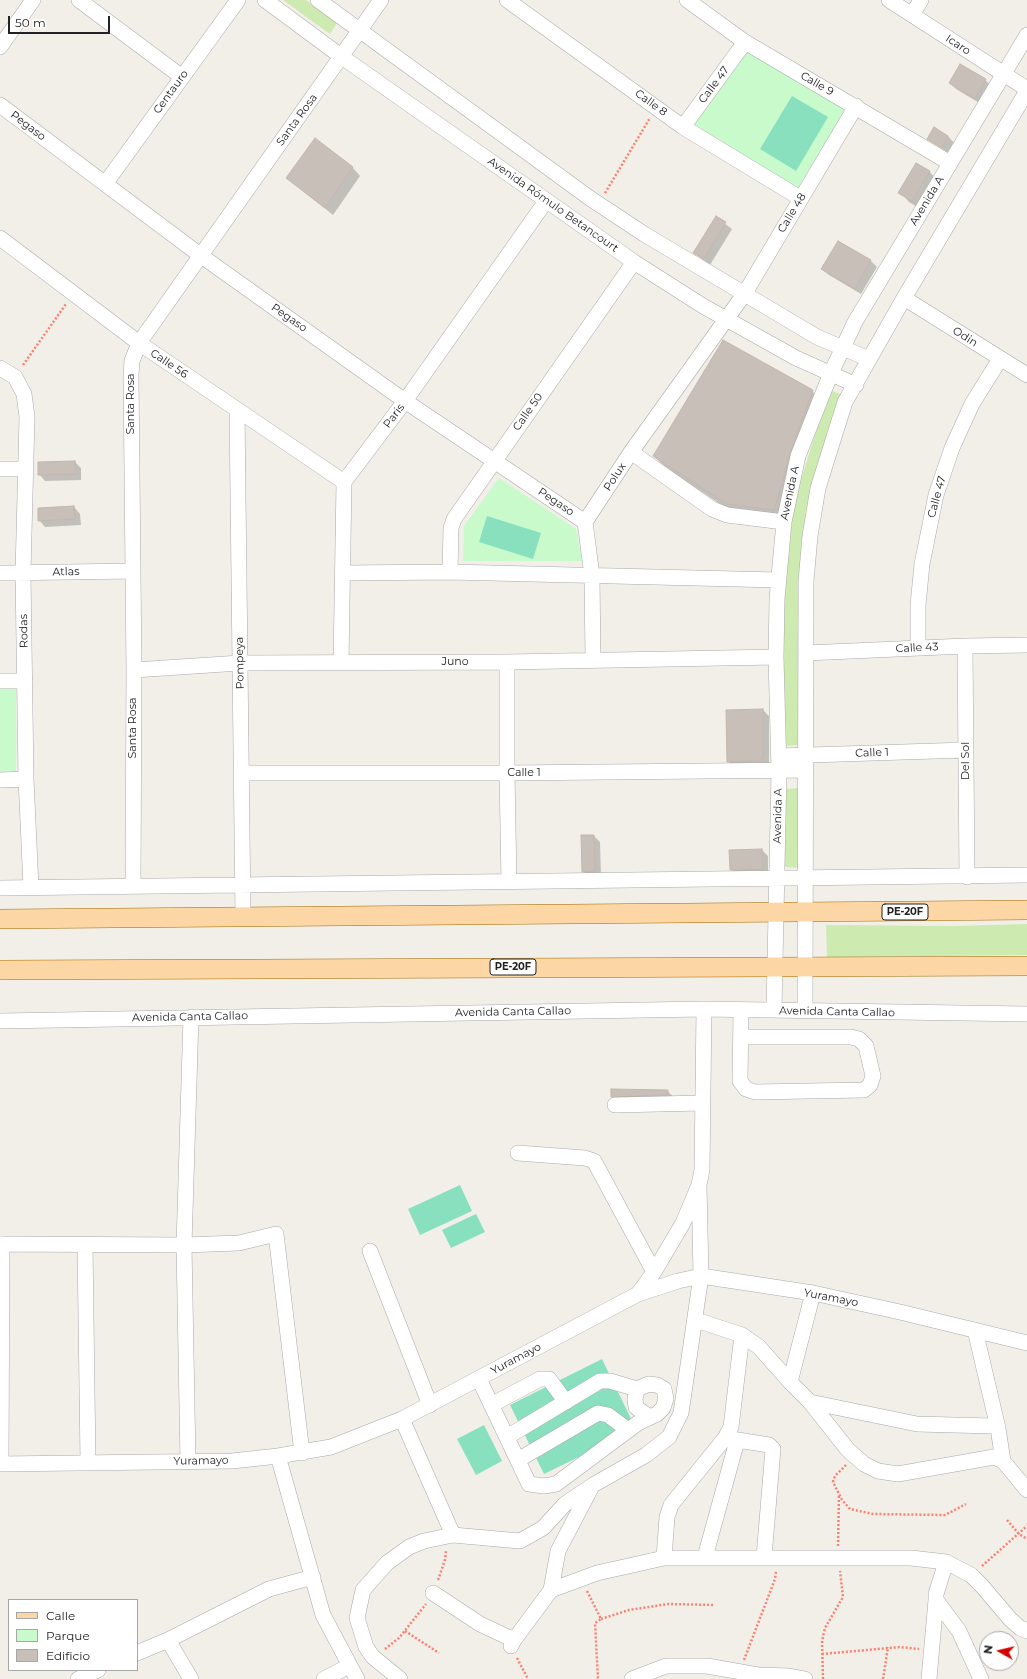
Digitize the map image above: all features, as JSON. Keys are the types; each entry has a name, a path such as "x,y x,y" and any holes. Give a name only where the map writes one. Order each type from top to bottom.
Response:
{"main road":[{"name":"PE-20F","path":"0,919 1027,910"},
{"name":"PE-20F","path":"0,970 1027,966"}],"street":[{"path":"0,47 33,0"},
{"path":"79,0 182,77"},
{"name":"Centauro","path":"105,184 238,0"},
{"name":"Avenida Rómulo Betancourt","path":"265,0 342,57 634,262 726,319 796,358 856,385"},
{"path":"318,0 598,204 644,234 817,337 869,359"},
{"name":"Santa Rosa","path":"133,886 134,670 130,375 132,361 139,343 381,0"},
{"name":"Calle 9","path":"687,0 745,42 856,106 950,163"},
{"name":"Icaro","path":"889,0 1027,90"},
{"path":"912,15 921,0"},
{"name":"Calle 8","path":"513,2 683,126 800,198"},
{"name":"Avenida A","path":"774,1010 779,771 776,657 778,580 784,522 798,456 831,373 855,322 1027,35"},
{"name":"Calle 47","path":"683,126 745,42"},
{"path":"812,1036 806,966 806,653 807,573 810,536 818,488 845,402 904,298 1027,90"},
{"name":"Pegaso","path":"0,105 200,256 405,400 585,522"},
{"name":"Calle 48","path":"726,319 745,293 856,106"},
{"name":"Paris","path":"344,482 405,400 546,200"},
{"name":"Calle 56","path":"0,238 139,343 344,482"},
{"name":"Calle 50","path":"450,572 451,528 454,519 634,262"},
{"name":"Odin","path":"904,298 1027,375"},
{"name":"Polux","path":"585,522 631,452 726,319"},
{"name":"Calle 47","path":"918,648 918,604 922,564 936,496 955,442 972,404 1000,359"},
{"path":"0,368 15,377"},
{"name":"Rodas","path":"15,377 24,394 26,417 23,573 26,779 31,888"},
{"name":"Pompeya","path":"237,410 243,916"},
{"path":"631,452 712,509 728,515 784,522"},
{"path":"0,469 25,469"},
{"path":"341,663 344,482"},
{"path":"585,522 592,576 592,660"},
{"name":"Atlas","path":"0,573 132,571"},
{"path":"343,573 450,572 778,580"},
{"name":"Calle 43","path":"806,653 965,646 1027,645"},
{"name":"Del Sol","path":"965,646 967,876"},
{"name":"Juno","path":"134,670 240,663 507,662 776,657"},
{"path":"507,662 509,882"},
{"path":"0,681 25,681"},
{"name":"Calle 1","path":"779,756 966,750"},
{"name":"Calle 1","path":"241,773 507,773 806,770"},
{"path":"0,780 26,779"},
{"path":"0,888 1027,875"},
{"path":"638,1294 654,1272 684,1223 699,1185 702,1170 704,1009"},
{"name":"Avenida Canta Callao","path":"0,1021 704,1009 1027,1014"},
{"path":"741,1010 740,1081 746,1089 755,1092 864,1090 870,1085 873,1076 866,1046 859,1038 812,1036 741,1037"},
{"path":"188,1461 184,1245 191,1017"},
{"path":"615,1105 703,1103"},
{"path":"518,1153 586,1158 594,1161 654,1272"},
{"path":"400,1679 373,1657 366,1647 357,1618 363,1590 387,1563 409,1547 424,1541 450,1535 520,1541 543,1528 565,1504 593,1485 646,1455 669,1437 681,1413 702,1276 699,1185"},
{"path":"0,1464 1,1244 184,1245 239,1243 276,1234 302,1453"},
{"path":"85,1245 88,1462"},
{"path":"370,1251 430,1405"},
{"name":"Yuramayo","path":"0,1464 232,1461 302,1453 331,1447 402,1420 638,1294 678,1281 702,1276 813,1293 1027,1343"},
{"path":"790,1382 813,1293"},
{"path":"696,1320 742,1335 759,1347 810,1402 855,1456 864,1464 878,1471 898,1474 994,1457 1003,1461 1027,1490"},
{"path":"975,1330 998,1428 1003,1461"},
{"path":"705,1557 731,1440 731,1427 742,1335"},
{"path":"479,1379 529,1484 544,1486 556,1484 628,1430 649,1416 656,1414 663,1408 666,1399 664,1389 657,1385 649,1384 637,1389 610,1381 600,1381 507,1437"},
{"path":"491,1405 540,1379 549,1380 566,1402"},
{"path":"637,1389 635,1398 636,1407 649,1416"},
{"path":"810,1402 917,1424 992,1426 998,1428"},
{"path":"518,1460 598,1413 608,1415 628,1430"},
{"path":"402,1420 450,1535"},
{"path":"731,1440 769,1445 773,1448 771,1557"},
{"path":"664,1558 667,1517 671,1505 731,1440"},
{"path":"278,1456 313,1577 322,1615 353,1673 324,1679"},
{"path":"433,1593 480,1624 513,1643 551,1590 558,1551 593,1485"},
{"path":"551,1590 581,1578 664,1558 911,1558 946,1562 971,1575 1010,1619 1020,1628 1027,1631"},
{"path":"929,1679 936,1594 946,1562"},
{"path":"138,1653 168,1640 269,1589 313,1577"},
{"path":"936,1600 959,1631 982,1679"},
{"path":"168,1640 192,1679"},
{"path":"632,1679 666,1666 707,1666 740,1672 806,1679"},
{"path":"78,1679 96,1671"}],"path":[{"path":"598,204 656,107"},
{"path":"15,377 73,294"},
{"path":"855,1456 835,1476 833,1482 839,1494 850,1509 873,1514 945,1516 966,1504"},
{"path":"823,1679 822,1654 825,1628 843,1597 838,1557 839,1494"},
{"path":"1007,1520 1019,1534 1027,1539"},
{"path":"971,1575 1027,1526"},
{"path":"373,1657 399,1638 433,1593 446,1560 450,1535"},
{"path":"740,1672 775,1579 771,1557"},
{"path":"581,1578 601,1619"},
{"path":"598,1679 595,1623 601,1619 629,1610 668,1604 715,1604"},
{"path":"404,1631 439,1653"},
{"path":"513,1643 528,1679"},
{"path":"822,1654 888,1647 932,1650"},
{"path":"883,1679 888,1647"}],"green space":[{"path":"283,0 306,0 337,23 330,34"},
{"path":"746,48 847,106 798,188 692,123"},
{"path":"792,96 828,117 796,171 760,149"},
{"path":"829,390 843,395 801,544 799,745 784,746 783,584 796,496"},
{"path":"499,478 576,529 582,561 463,561 464,526"},
{"path":"487,516 541,533 533,559 479,542"},
{"path":"0,684 16,684 16,774 0,774"},
{"path":"800,788 800,868 785,867 785,789"},
{"path":"1027,924 1027,955 827,957 826,925 952,926"},
{"path":"460,1185 472,1211 420,1235 408,1209"},
{"path":"476,1214 485,1232 451,1248 442,1230"},
{"path":"602,1359 636,1429 544,1474 510,1405"},
{"path":"484,1425 502,1461 476,1475 457,1439"}],"building":[{"path":"960,64 986,79 975,99 949,83"},
{"path":"934,127 948,136 942,148 927,139"},
{"path":"315,138 353,167 325,208 286,178"},
{"path":"916,163 930,171 912,201 898,193"},
{"path":"716,216 726,222 704,259 693,253"},
{"path":"838,241 871,260 855,289 821,269"},
{"path":"723,340 813,390 790,453 774,510 727,504 653,456"},
{"path":"75,461 76,474 38,475 38,462"},
{"path":"74,506 75,519 38,521 38,508"},
{"path":"763,709 763,758 759,761 727,762 726,710"},
{"path":"581,835 594,835 595,871 582,872"},
{"path":"762,849 763,869 730,870 729,850"},
{"path":"611,1089 668,1090 668,1095 611,1097"}]}
